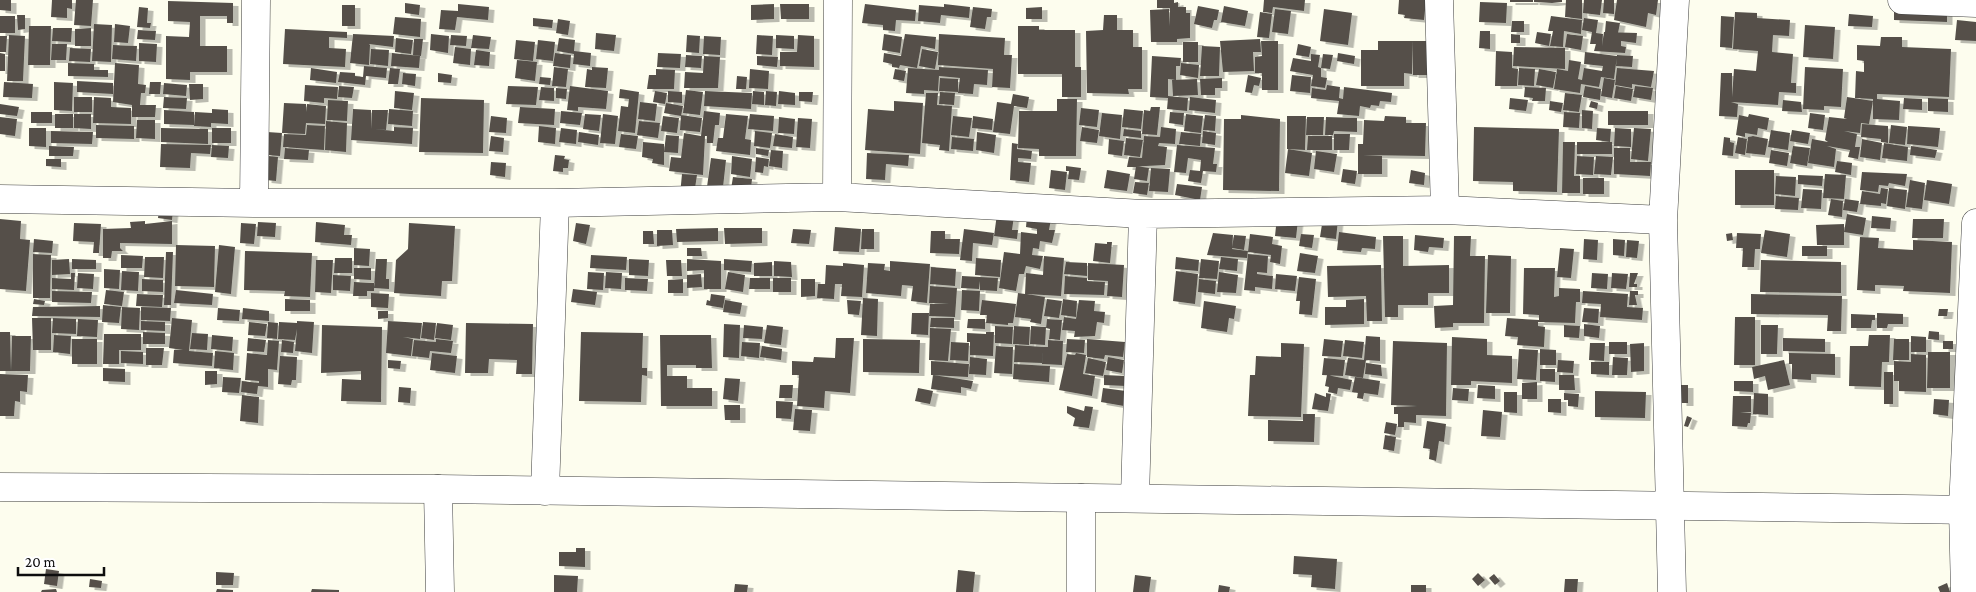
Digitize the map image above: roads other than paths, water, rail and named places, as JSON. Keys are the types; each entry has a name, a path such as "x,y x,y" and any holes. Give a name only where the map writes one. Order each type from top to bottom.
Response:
{"street":[{"path":"254,203 256,0"},
{"path":"837,197 838,0"},
{"path":"1439,0 1445,210"},
{"path":"1672,592 1663,220 1675,0"},
{"path":"1902,0 1976,2"},
{"path":"0,199 254,203 555,203 837,197 1142,214 1445,210 1663,220"},
{"path":"545,491 555,203"},
{"path":"1135,498 1142,214"},
{"path":"1965,592 1970,510 1976,223"},
{"path":"0,487 438,489 1970,510"},
{"path":"438,489 440,592"},
{"path":"1081,498 1081,592"}]}
